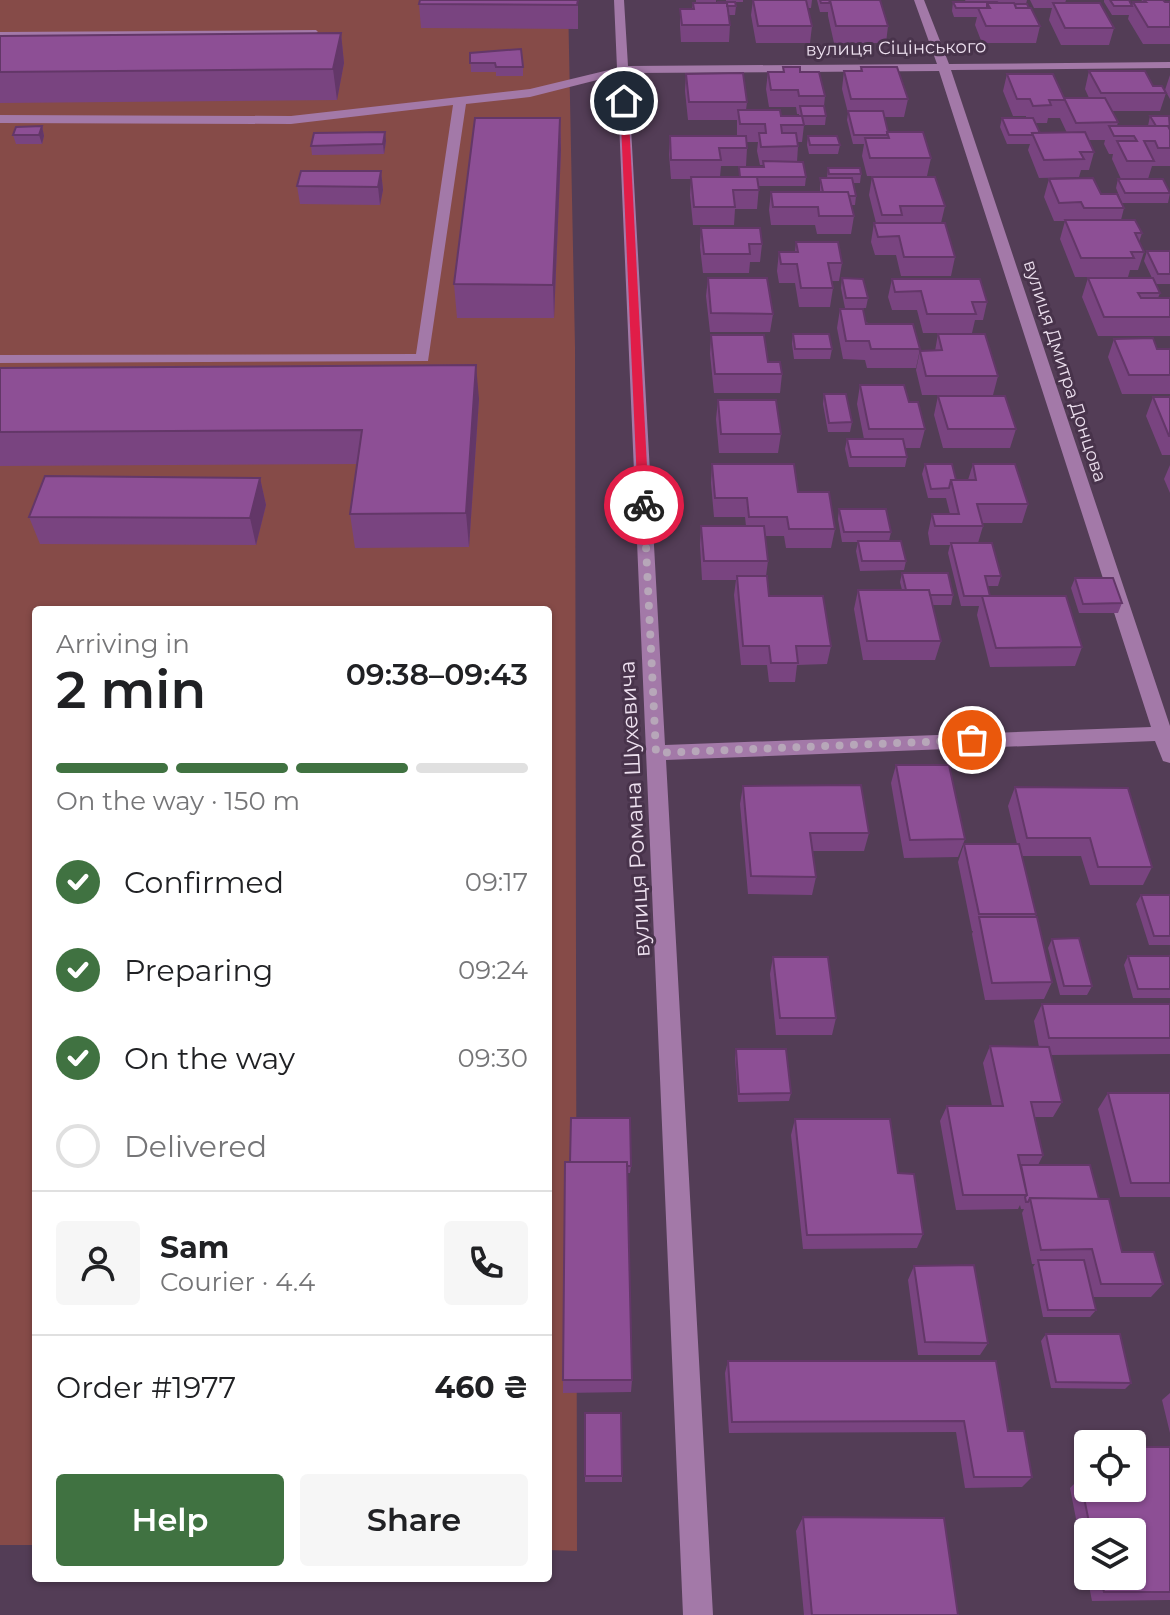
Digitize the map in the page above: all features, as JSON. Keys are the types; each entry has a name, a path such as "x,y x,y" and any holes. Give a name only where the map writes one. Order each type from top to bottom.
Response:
{"street":[{"name":"вулиця Романа Шухевича","path":"619,0 698,1615"},
{"name":"вулиця Дмитра Донцова","path":"919,0 1166,733 1170,756"},
{"path":"0,35 312,32"},
{"name":"вулиця Сіцінського","path":"0,119 291,120 530,93 622,70 943,64 1170,65"},
{"path":"0,359 423,358 460,101"},
{"path":"656,753 1166,733"}],"shaded area":[{"path":"0,0 568,0 575,347 577,1551 552,1550 552,606 32,606 32,1545 0,1545"}],"building":[{"path":"420,0 578,0 577,5 419,4"},
{"path":"753,0 806,0 812,26 758,26"},
{"path":"830,0 880,0 888,26 836,26"},
{"path":"1110,0 1129,0 1132,6 1114,6"},
{"path":"1144,0 1170,2 1170,27 1148,27 1133,2 1146,2"},
{"path":"953,2 998,3 987,3 987,8 956,8"},
{"path":"693,3 727,3 730,25 682,25 680,9 694,9"},
{"path":"987,3 1014,3 1016,8 1031,8 1040,26 986,26 978,8 990,8"},
{"path":"1053,3 1100,3 1114,28 1065,28"},
{"path":"1015,4 1027,4 1029,8 1016,8"},
{"path":"341,33 333,69 0,72 0,36"},
{"path":"521,49 523,67 470,63 470,53"},
{"path":"783,67 800,67 800,72 819,72 825,96 799,96 798,90 771,90 768,72 784,72"},
{"path":"861,67 897,67 908,99 851,99 844,71 862,71"},
{"path":"1089,71 1145,71 1153,86 1162,86 1166,93 1101,93"},
{"path":"743,73 747,102 689,102 686,74"},
{"path":"1007,74 1053,74 1064,98 1105,98 1118,122 1076,123 1065,100 1049,100 1051,105 1033,106 1030,99 1017,99"},
{"path":"800,106 824,106 826,116 802,116"},
{"path":"738,110 780,110 781,116 802,116 804,125 781,125 782,133 796,133 798,146 761,147 759,133 766,133 765,124 740,124"},
{"path":"848,111 883,111 887,135 854,135"},
{"path":"1150,116 1169,116 1170,130 1168,126 1156,126"},
{"path":"475,118 560,118 553,285 454,284"},
{"path":"1002,118 1033,118 1040,133 1009,135"},
{"path":"42,126 39,135 13,135 16,127"},
{"path":"1109,126 1168,126 1170,148 1158,148 1155,141 1144,141 1154,161 1127,161 1117,141 1137,141 1134,136 1114,136"},
{"path":"385,132 383,144 311,146 314,133"},
{"path":"887,132 923,132 931,158 870,158 865,138 889,138"},
{"path":"1085,132 1094,152 1080,152 1084,159 1044,160 1032,133"},
{"path":"670,136 746,136 747,148 719,148 721,160 671,160"},
{"path":"808,136 837,136 840,145 810,145"},
{"path":"763,161 803,162 806,177 740,177 739,167 764,167"},
{"path":"828,168 860,168 861,174 829,174"},
{"path":"301,171 381,171 378,187 297,186"},
{"path":"691,177 757,177 759,190 733,190 735,207 694,207"},
{"path":"872,177 935,177 945,206 900,206 902,215 882,215"},
{"path":"820,178 852,178 856,196 849,196 848,192 823,192"},
{"path":"1093,178 1101,194 1117,194 1124,208 1084,208 1081,202 1059,203 1049,179"},
{"path":"1118,179 1163,179 1170,193 1125,193"},
{"path":"771,192 848,192 854,216 819,216 818,207 773,207"},
{"path":"1065,220 1135,220 1142,233 1135,233 1144,252 1131,252 1134,258 1081,258"},
{"path":"874,223 945,223 955,257 904,257 899,236 878,237"},
{"path":"701,228 760,228 762,244 749,244 750,254 704,254"},
{"path":"796,242 838,242 842,263 828,263 833,288 801,288 797,264 781,264 779,252 798,252"},
{"path":"1147,251 1170,251 1170,274 1158,274"},
{"path":"708,278 767,278 773,314 711,313"},
{"path":"842,278 863,279 868,298 846,298"},
{"path":"1088,278 1153,278 1160,293 1138,293 1141,298 1170,298 1170,317 1104,317"},
{"path":"892,279 980,279 987,302 972,302 976,314 927,314 921,291 895,292"},
{"path":"840,309 863,309 866,324 913,324 920,349 871,349 869,341 846,341"},
{"path":"793,334 829,334 832,349 795,349"},
{"path":"938,334 985,334 998,376 926,376 920,351 942,350"},
{"path":"711,335 764,335 768,362 780,362 782,374 715,374"},
{"path":"1153,338 1157,349 1170,349 1170,375 1129,375 1114,339"},
{"path":"476,365 466,513 350,514 362,430 0,432 0,368"},
{"path":"860,385 904,385 909,402 918,402 925,429 869,429"},
{"path":"824,394 846,394 852,422 829,423"},
{"path":"938,396 1005,396 1016,429 948,429"},
{"path":"1153,397 1170,397 1170,436 1169,436"},
{"path":"718,400 776,400 781,434 721,434"},
{"path":"847,439 903,439 907,457 851,457"},
{"path":"712,464 794,464 798,492 829,492 835,529 789,529 787,517 749,517 747,498 715,498"},
{"path":"925,464 952,464 956,480 951,480 949,488 931,489"},
{"path":"973,464 1015,464 1028,504 977,504 983,526 935,526 932,514 959,514 951,480 976,480"},
{"path":"45,476 260,478 250,518 29,517"},
{"path":"839,509 886,509 891,532 844,532"},
{"path":"701,526 764,526 768,561 704,561"},
{"path":"858,541 901,541 906,561 862,561"},
{"path":"951,543 992,543 1001,576 985,576 990,596 964,596"},
{"path":"902,573 948,573 953,595 930,595 929,590 906,590"},
{"path":"737,576 767,576 769,596 823,596 831,646 796,646 798,663 771,663 769,646 743,646"},
{"path":"1075,578 1113,578 1122,603 1083,604"},
{"path":"858,590 929,590 941,641 867,641"},
{"path":"982,596 1066,596 1082,647 996,648"},
{"path":"896,765 949,765 965,839 910,840"},
{"path":"861,785 869,833 810,833 816,877 751,876 743,786"},
{"path":"1015,787 1128,788 1152,867 1098,867 1090,838 1027,838"},
{"path":"964,844 1019,844 1036,914 979,914"},
{"path":"1141,895 1170,895 1170,936 1154,936"},
{"path":"979,917 1037,917 1052,982 992,983"},
{"path":"1079,938 1092,986 1064,986 1052,939"},
{"path":"1128,956 1170,956 1170,989 1138,989"},
{"path":"773,957 828,957 836,1018 780,1018"},
{"path":"1042,1004 1170,1004 1170,1038 1049,1038"},
{"path":"990,1046 1049,1047 1062,1102 1031,1102 1043,1155 1018,1155 1027,1195 963,1195 947,1106 1003,1106"},
{"path":"736,1049 786,1049 791,1093 739,1094"},
{"path":"1108,1093 1170,1093 1170,1183 1131,1183"},
{"path":"571,1118 630,1118 631,1166 627,1166 627,1162 570,1162"},
{"path":"795,1119 890,1119 898,1173 914,1174 923,1234 807,1235"},
{"path":"565,1162 627,1162 632,1380 563,1380"},
{"path":"1021,1165 1090,1165 1099,1199 1030,1198 1026,1202"},
{"path":"1030,1198 1109,1199 1122,1252 1154,1252 1163,1284 1101,1284 1092,1249 1041,1250"},
{"path":"1038,1260 1084,1260 1096,1310 1048,1310"},
{"path":"974,1265 988,1343 925,1342 914,1266"},
{"path":"1046,1334 1120,1334 1131,1383 1056,1382"},
{"path":"728,1361 996,1361 1008,1431 1024,1431 1032,1477 974,1477 964,1421 732,1422"},
{"path":"585,1413 621,1413 622,1476 585,1476"},
{"path":"1146,1447 1170,1447 1170,1592 1104,1592 1146,1590 1146,1518 1088,1518 1085,1502 1146,1502"},
{"path":"803,1517 944,1518 958,1615 812,1615"}],"way so far":[{"path":"644,505 656,753 972,740"}],"route":[{"path":"624,101 644,505"}]}
